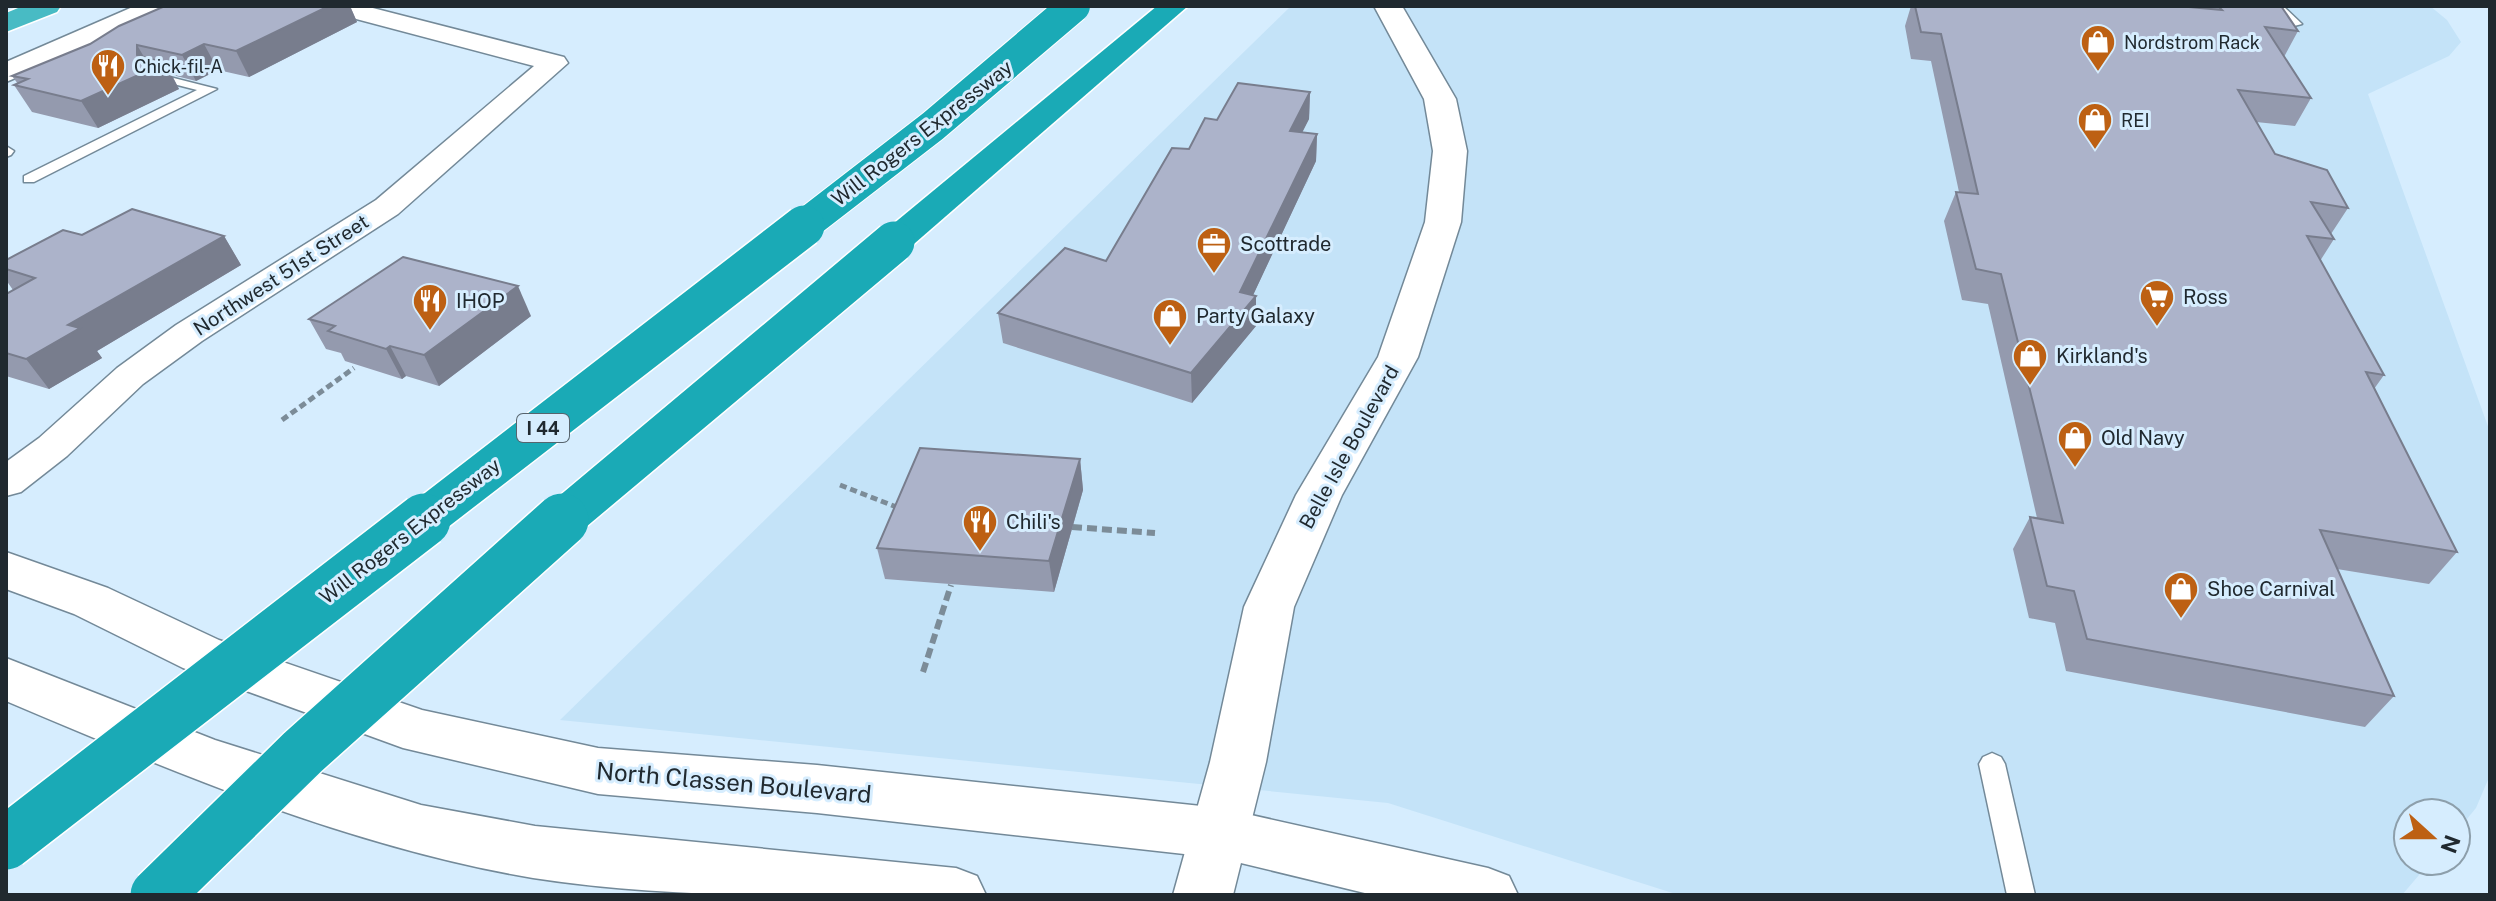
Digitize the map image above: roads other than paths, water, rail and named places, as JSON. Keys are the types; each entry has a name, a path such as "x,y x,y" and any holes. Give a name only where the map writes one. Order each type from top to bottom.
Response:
{"highway":[{"path":"6,23 47,6"},
{"name":"Will Rogers Expressway","path":"6,843 933,126 1074,6"},
{"path":"157,895 303,752 500,572 1165,11"}],"main road":[{"path":"6,73 67,55 159,6"},
{"name":"Belle Isle Boulevard","path":"1203,895 1238,762 1269,607 1319,495 1398,357 1443,222 1450,151 1440,99 1388,6"},
{"name":"North Classen Boulevard","path":"6,570 91,601 201,654 422,732 598,771 817,789 1220,833 1488,895"},
{"path":"6,679 203,760 421,830 535,852 956,895"}],"street":[{"name":"Northwest 51st Street","path":"6,482 53,447 130,376 189,333 387,207 554,63 335,6"}],"lane":[{"path":"2276,6 2295,24"},
{"path":"29,179 210,89 159,76"},
{"path":"1992,764 2021,895"}],"place":[{"name":"Nordstrom Rack","path":"2098,73"},
{"name":"Chick-fil-A","path":"108,97"},
{"name":"REI","path":"2095,151"},
{"name":"Scottrade","path":"1214,275"},
{"name":"Ross","path":"2157,328"},
{"name":"IHOP","path":"430,332"},
{"name":"Party Galaxy","path":"1170,347"},
{"name":"Kirkland's","path":"2030,387"},
{"name":"Old Navy","path":"2075,469"},
{"name":"Chili's","path":"980,553"},
{"name":"Shoe Carnival","path":"2181,620"}]}
